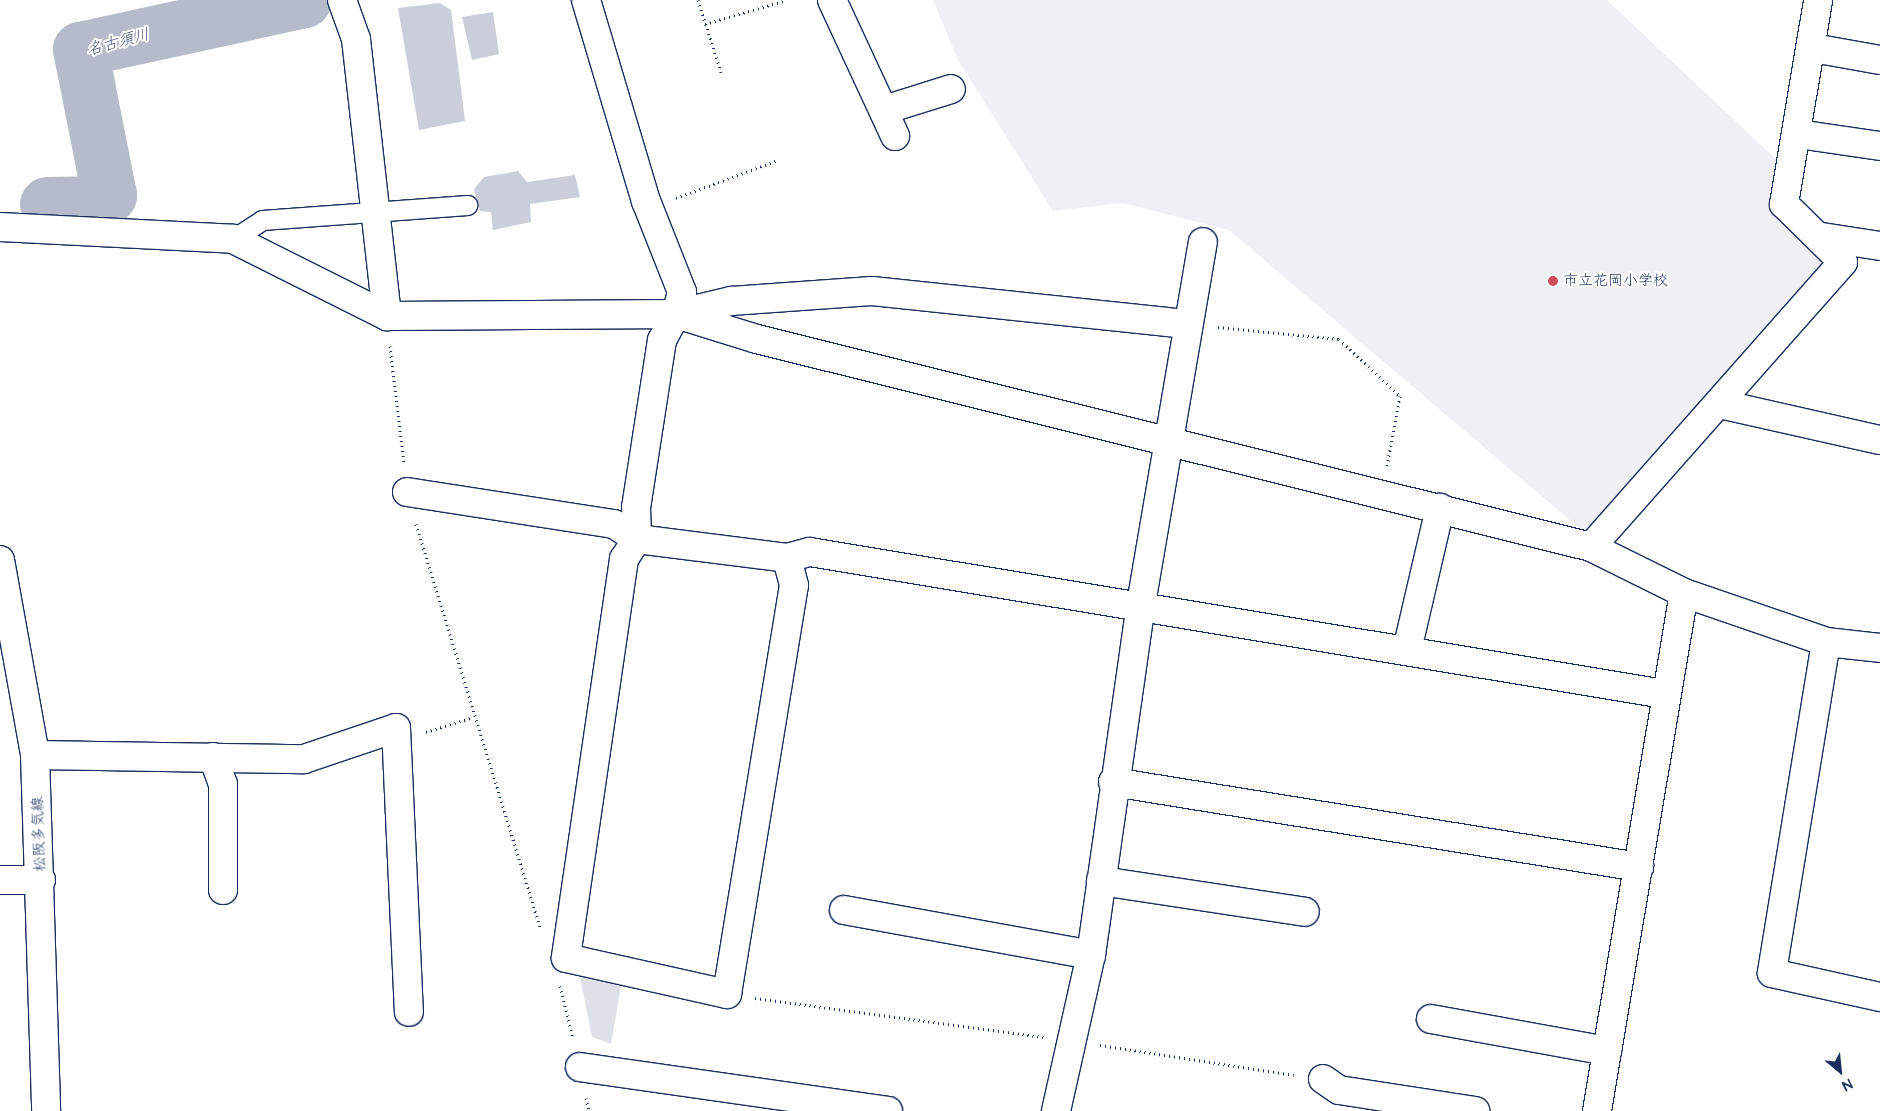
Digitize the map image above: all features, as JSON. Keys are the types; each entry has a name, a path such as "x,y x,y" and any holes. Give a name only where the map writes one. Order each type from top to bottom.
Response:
{"street":[{"path":"342,0 356,39 373,213 386,316"},
{"path":"586,0 652,217 682,292 676,314 662,340 636,507 637,539 624,559 566,958 728,994 794,585 788,558"},
{"path":"832,0 895,136"},
{"path":"1590,547 1720,404 1843,262 1822,237 1784,204 1814,48 1818,0"},
{"path":"1814,48 1880,60"},
{"path":"884,110 951,89"},
{"path":"1798,134 1880,146"},
{"path":"0,227 233,239 386,316 676,314 731,301 872,291 1186,324"},
{"path":"1822,237 1880,246"},
{"path":"1056,1111 1091,955 1113,782 1141,604 1170,441 1186,324 1203,242"},
{"path":"676,314 757,339 1590,547 1684,592 1826,642 1880,648"},
{"path":"1720,404 1880,440"},
{"path":"407,492 614,524 637,539 788,558 810,552 1141,604 1664,694"},
{"path":"1408,650 1440,508"},
{"name":"松阪多気線","path":"0,560 35,755 41,880 46,1111"},
{"path":"1598,1111 1639,867 1664,694 1684,592"},
{"path":"1826,642 1772,973 1880,997"},
{"path":"35,755 304,759 396,728 409,1012"},
{"path":"213,757 223,784 223,890"},
{"path":"1113,782 1639,867"},
{"path":"0,880 41,880"},
{"path":"1101,881 1305,912"},
{"path":"844,910 1091,955"},
{"path":"1431,1019 1607,1051"},
{"path":"580,1067 888,1111"},
{"path":"1323,1079 1339,1090 1475,1111"}],"lane":[{"path":"233,239 262,220 467,205"}],"path":[{"path":"698,0 720,72"},
{"path":"705,24 787,0"},
{"path":"652,217 667,201 778,160"},
{"path":"386,316 407,492 473,716 548,954 566,958 558,976 590,1111"},
{"path":"1186,324 1339,339 1400,396 1382,494"},
{"path":"397,741 473,716"},
{"path":"728,994 1073,1041 1323,1079"}],"shaded area":[{"name":"市立花岡小学校","path":"933,0 1607,0 1785,168 1772,204 1832,262 1586,534 1229,230 1122,203 1053,211 958,60"},
{"path":"580,977 621,986 611,1044 592,1037"}],"building":[{"path":"440,3 451,10 465,121 419,130 398,8"},
{"path":"493,12 499,54 472,60 462,17"},
{"path":"518,171 527,182 575,175 580,197 530,204 531,222 493,230 491,212 480,211 474,189 484,177"}],"waterway":[{"name":"名古須川","path":"47,204 102,203 109,195 80,49 304,0"}],"place":[{"name":"市立花岡小学校","path":"1553,281"}]}
